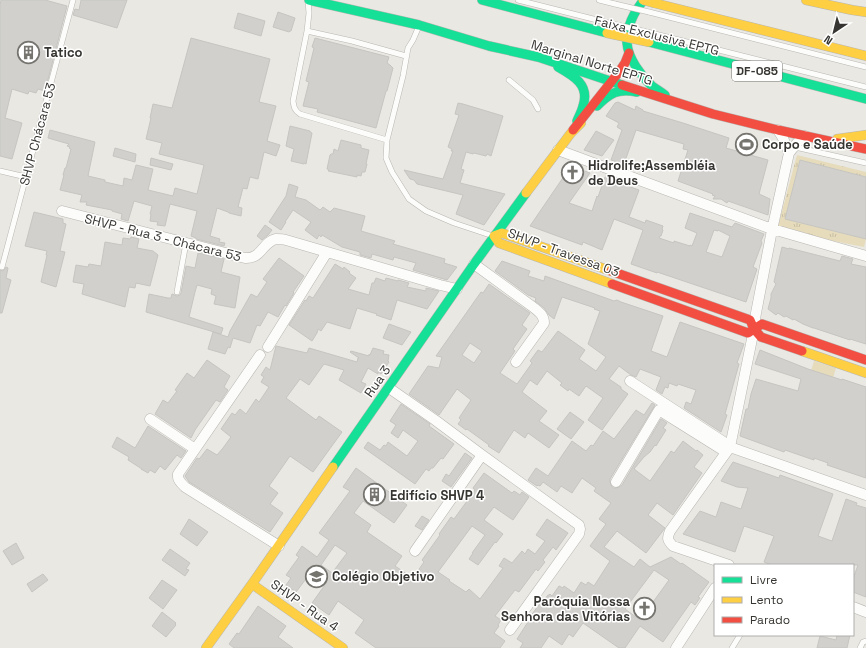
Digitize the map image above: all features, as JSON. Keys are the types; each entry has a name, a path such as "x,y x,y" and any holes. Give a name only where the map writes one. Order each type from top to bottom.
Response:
{"main road":[{"name":"Marginal Norte EPTG","path":"308,0 419,25 489,46 538,57 714,114 822,140 866,148"},
{"name":"DF-085","path":"482,0 866,99"},
{"path":"676,102 652,86 638,70 629,53 627,44 628,33 633,16 643,0 866,56"},
{"path":"806,0 866,12"},
{"path":"820,0 830,5"},
{"path":"852,10 866,19"},
{"path":"573,130 619,72 629,53"},
{"path":"538,57 576,78 583,85 586,92 585,103 573,130"},
{"path":"573,130 583,122 601,101 611,94 624,90 651,94"},
{"name":"Rua 3","path":"206,648 279,546 474,264 573,130"},
{"path":"822,140 866,135"},
{"name":"SHVP - Travessa 03","path":"494,236 498,243 748,333 762,324 866,360"},
{"path":"754,329 761,337 866,373"},
{"name":"SHVP - Rua 4","path":"252,584 344,648"}],"street":[{"path":"778,130 791,150"},
{"path":"726,564 673,546 669,542 668,538 670,531 729,448 754,329 772,230 791,150 805,136"},
{"path":"558,150 772,230 866,256"},
{"name":"SHVP - Rua 3 - Chácara 53","path":"62,211 245,258 251,258 258,255 269,242 274,239 286,240 457,289"},
{"path":"268,347 327,252"},
{"path":"474,264 543,316 544,323 516,362"},
{"path":"260,355 194,449 177,478 185,488 279,546"},
{"path":"630,381 729,448"},
{"path":"389,388 579,525 579,534 510,630"},
{"path":"616,482 659,410 729,448 866,495"},
{"path":"150,419 194,449"},
{"path":"415,551 482,455"},
{"path":"676,648 714,590"},
{"path":"854,607 866,612"}],"lane":[{"path":"308,0 309,13 292,101 296,112 387,140"},
{"name":"Faixa Exclusiva EPTG","path":"518,0 866,87"},
{"name":"Faixa Exclusiva EPTG","path":"599,0 866,67"},
{"name":"SHVP Chácara 53","path":"2,267 2,259 26,177 71,1"},
{"path":"419,25 408,48 406,56 403,76 387,140 386,158 392,172 409,199 426,211 454,223 494,236"},
{"path":"306,31 352,41 406,56"},
{"path":"509,80 533,100 538,109"},
{"path":"791,150 866,163"},
{"path":"0,171 26,177"},
{"path":"177,292 186,243"},
{"path":"732,648 739,636"},
{"path":"860,648 863,642 866,641"}],"green space":[{"path":"797,155 866,172 866,239 864,247 777,230"},
{"path":"814,361 836,368 822,415 800,407"}],"building":[{"name":"Tatico","path":"1,0 45,0 67,6 45,91 38,89 36,93 29,91 28,94 12,89 5,118 22,123 12,159 0,156"},
{"path":"81,0 127,0 117,28 73,15 75,9 79,10"},
{"path":"278,12 295,18 291,31 289,32 273,27"},
{"path":"238,13 265,21 261,36 234,28"},
{"path":"191,38 270,59 259,102 276,106 267,141 280,145 276,156 264,152 258,179 250,177 247,189 243,188 238,207 242,208 241,216 217,208 210,236 220,239 219,242 225,243 224,246 196,239 191,236 197,211 170,204 165,226 157,225 158,222 150,221 152,206 134,201 128,221 121,219 122,214 112,210 86,205 87,202 80,202 82,195 60,190 71,149 67,146 69,144 48,138 50,130 95,142 88,176 123,186 124,178 132,180 136,165 153,169 148,190 173,196 175,188 197,194 204,165 159,154 162,143 146,139 153,104 172,108"},
{"path":"315,38 389,57 387,63 393,68 376,128 317,112 318,109 303,106 309,82 306,81"},
{"path":"618,102 635,110 636,106 643,111 729,138 726,148 768,160 759,194 770,199 768,215 728,201 727,203 721,199 713,199 715,196 712,195 713,194 678,181 688,150 683,149 684,144 636,130 624,164 611,160 622,130 617,127 619,123 606,116 615,103"},
{"path":"458,103 503,116 491,156 487,154 486,156 466,152 461,169 464,170 460,183 505,194 484,225 456,214 463,195 417,184 414,180 410,179 404,170 443,179 453,151 451,151 452,149 448,147 459,115 455,114"},
{"path":"290,126 310,131 312,133 306,164 291,161 294,149 286,146"},
{"path":"596,131 614,140 602,156 584,150"},
{"path":"341,140 361,145 361,148 369,150 365,172 362,172 361,176 357,175 357,177 328,171 329,170 327,169 330,155 333,154 334,149 338,151"},
{"path":"115,148 136,154 135,162 113,156"},
{"path":"151,158 173,164 171,170 150,165"},
{"path":"800,160 866,177 866,239 785,219"},
{"path":"571,166 590,173 569,203 592,211 605,177 622,183 639,190 629,217 645,223 646,220 663,226 661,236 659,238 674,243 674,241 692,246 697,233 685,228 690,213 732,227 735,223 764,234 753,267 757,269 746,302 631,264 643,230 614,219 602,250 583,242 582,245 530,226","holes":["714,230 730,236 722,257 706,252"]},
{"path":"289,184 298,187 295,197 306,200 320,210 323,207 330,212 334,208 365,216 361,231 395,241 393,244 445,259 444,263 457,267 447,280 413,270 416,263 394,257 393,260 372,254 371,258 360,255 360,252 342,247 322,235 321,237 319,235 317,239 305,230 311,222 293,210 281,230 269,222 286,196"},
{"path":"34,212 63,219 63,223 66,224 60,251 65,252 56,287 41,282 47,251 25,246"},
{"path":"265,225 272,230 262,240 257,236"},
{"path":"131,237 139,239 137,248 153,251 158,255 150,286 136,283 135,288 129,287 125,307 82,294 84,284 73,282 76,265 88,267 89,264 101,266 105,242 122,245 123,238 130,239"},
{"path":"782,247 840,261 842,256 853,259 851,264 866,267 866,344 813,328 794,319 793,320 786,316 784,317 778,313 776,315 768,309 771,294 776,284 774,282"},
{"path":"198,253 224,259 221,272 240,277 235,308 214,304 216,296 211,294 212,289 197,285 189,317 223,328 221,334 146,312 149,294 168,298 171,298 172,294 177,296 180,295 186,266 195,268"},
{"path":"279,258 304,276 278,317 268,312 260,326 257,325 250,343 233,338 230,348 228,347 225,354 208,349 213,332 228,337 251,294 257,297 267,282 263,279"},
{"path":"502,261 530,271 528,276 544,281 545,276 614,301 617,300 663,316 651,351 667,357 680,322 744,344 737,363 739,364 725,414 727,415 721,432 684,408 686,402 691,404 696,390 678,384 677,386 669,383 668,388 665,387 662,394 656,390 661,377 640,369 636,377 619,366 609,379 628,394 602,430 588,420 603,398 586,386 579,396 560,385 562,383 547,371 537,385 530,380 522,392 547,411 539,421 559,435 549,448 528,433 525,438 514,430 499,453 458,424 461,420 459,418 471,400 457,389 439,415 409,394 428,366 439,368 442,357 436,356 481,292 483,293 489,284 530,313 522,325 527,329 513,349 515,351 500,373 517,384 532,363 530,361 538,350 542,352 558,331 585,350 579,359 596,371 606,357 588,344 600,311 562,297 554,319 535,301 536,298 528,295 495,271","holes":["470,343 482,351 474,363 462,355"]},
{"path":"335,264 343,269 344,267 356,278 348,289 369,295 372,283 374,283 376,278 385,281 386,278 398,280 409,283 407,287 426,291 426,288 439,291 427,309 397,300 391,320 357,308 350,329 327,322 321,331 318,329 312,341 289,325 305,300 306,301 309,296 313,298"},
{"path":"6,267 8,268 6,278 11,280 2,313 0,313 0,270 3,271"},
{"path":"389,324 411,332 402,345 383,338"},
{"path":"276,346 307,353 309,348 357,362 359,358 350,352 351,351 369,356 373,348 384,351 383,354 389,355 389,362 381,374 378,372 378,374 368,368 361,382 366,384 361,393 339,380 344,370 324,364 309,385 300,379 286,398 316,420 319,416 342,432 313,472 290,456 269,486 278,493 270,504 283,513 270,532 189,482 185,476 197,458 199,459 207,449 217,455 223,448 231,437 221,429 232,413 235,415 240,409 246,414 256,399 259,402 269,387 261,382 264,377 261,375 266,367 270,370"},
{"path":"760,350 808,369 866,387 866,478 827,465 828,463 814,458 814,460 785,450 784,452 740,436 746,409 748,409 756,379 798,391 801,379 755,364"},
{"path":"207,360 230,376 224,387 228,390 220,402 216,400 191,438 155,414 163,400 168,403 187,373 194,378"},
{"path":"652,403 655,405 610,479 613,488 622,485 661,419 667,423 663,428 666,430 656,446 655,445 634,469 650,481 671,451 674,453 683,441 703,455 694,467 702,473 673,515 657,503 648,515 665,528 646,553 617,531 604,547 634,567 640,559 650,567 671,557 709,582 698,597 700,598 695,605 691,602 663,642 640,626 625,648 619,648 583,623 573,637 569,634 562,645 549,636 541,648 520,648 523,643 517,639 528,622 527,621 548,595 550,594 552,596 559,586 563,588 564,586 574,593 581,582 586,585 588,582 594,586 610,561 590,546 606,524 599,519 611,503 594,491 596,488 582,478 572,493 561,486 557,492 543,482 540,486 537,486 528,480 536,468 548,476 572,441 586,451 591,445 593,446 603,431 614,439 636,410 644,415","holes":["654,570 669,580 640,620 625,609"]},
{"path":"401,404 430,424 429,426 454,444 443,459 441,458 433,468 429,471 426,469 415,484 364,448 368,442 380,450 384,445 386,446 388,442 407,456 418,441 403,430 398,438 391,433 396,425 390,421"},
{"path":"570,412 584,422 571,439 557,429"},
{"path":"148,426 186,451 181,458 177,455 165,470 160,466 155,473 150,470 148,473 141,469 128,460 129,457 112,447 117,437 135,448"},
{"path":"465,453 472,458 451,487 442,481 446,474 449,476"},
{"path":"733,462 779,478 780,475 833,494 818,536 832,541 846,499 857,503 856,505 866,508 866,597 854,592 854,576 858,565 769,564 764,562 774,536 744,526 735,552 683,534 700,511 716,517 721,502 741,509 748,488 737,487 721,481"},
{"path":"356,468 407,505 394,523 363,501 354,513 371,525 367,532 402,556 395,566 413,578 424,562 422,560 440,535 439,534 451,517 454,519 475,490 473,488 484,473 512,493 514,491 520,495 522,492 529,497 513,520 494,507 484,520 503,534 496,543 495,542 478,565 469,559 485,535 472,526 438,572 466,592 469,589 480,599 503,568 499,566 504,558 512,563 522,551 525,554 528,549 535,554 545,541 536,535 547,519 568,533 556,550 553,547 543,560 545,562 538,571 536,569 519,592 515,590 495,616 501,620 494,633 505,641 500,648 376,648 355,633 364,620 338,601 329,615 312,603 327,582 312,571 296,592 286,585 291,578 286,575 299,557 296,555 302,546 317,557 329,540 319,533 350,491 343,487","holes":["335,545 347,553 332,573 321,565"]},
{"path":"422,516 429,520 422,530 415,526"},
{"path":"189,519 208,532 197,546 180,534"},
{"path":"16,543 24,558 12,565 3,551"},
{"path":"170,549 190,563 186,569 189,570 185,576 162,560"},
{"path":"43,574 48,580 32,592 27,584"},
{"path":"162,580 177,590 163,609 149,598"},
{"path":"258,606 286,626 278,637 293,648 234,648 229,644 237,633 239,634"},
{"path":"162,612 176,623 166,637 152,626"},
{"path":"820,636 836,640 837,636 850,636 847,648 817,648"}],"traffic: fast":[{"path":"309,0 419,25 489,46 538,57 622,85"},
{"path":"482,0 607,33"},
{"path":"644,0 634,14 629,26 627,37 628,49 632,61 644,77 652,86 665,95"},
{"path":"649,42 866,99"},
{"path":"558,67 575,78 579,82 584,92 585,99 577,121"},
{"path":"597,106 610,95 619,91 637,92"},
{"path":"333,467 474,264 526,193"}],"traffic: slow":[{"path":"643,0 654,3"},
{"path":"806,0 866,12"},
{"path":"654,3 866,56"},
{"path":"607,33 649,42"},
{"path":"526,193 571,133 581,123"},
{"path":"837,139 866,135"},
{"path":"611,271 502,233 494,236 499,243 612,284"},
{"path":"802,351 866,373"},
{"path":"206,648 333,467"},
{"path":"252,584 343,648"}],"traffic: jam":[{"path":"573,130 619,72 629,53"},
{"path":"622,85 713,114 866,149"},
{"path":"611,271 750,320 754,329 762,324 866,360"},
{"path":"612,284 748,333 754,329 761,337 802,351"}],"place":[{"name":"Tatico","path":"29,52"},
{"name":"Corpo e Saúde","path":"747,144"},
{"name":"Hidrolife;Assembléia de Deus","path":"573,172"},
{"name":"Edifício SHVP 4","path":"374,495"},
{"name":"Colégio Objetivo","path":"317,576"},
{"name":"Paróquia Nossa Senhora das Vitórias","path":"645,608"}]}
